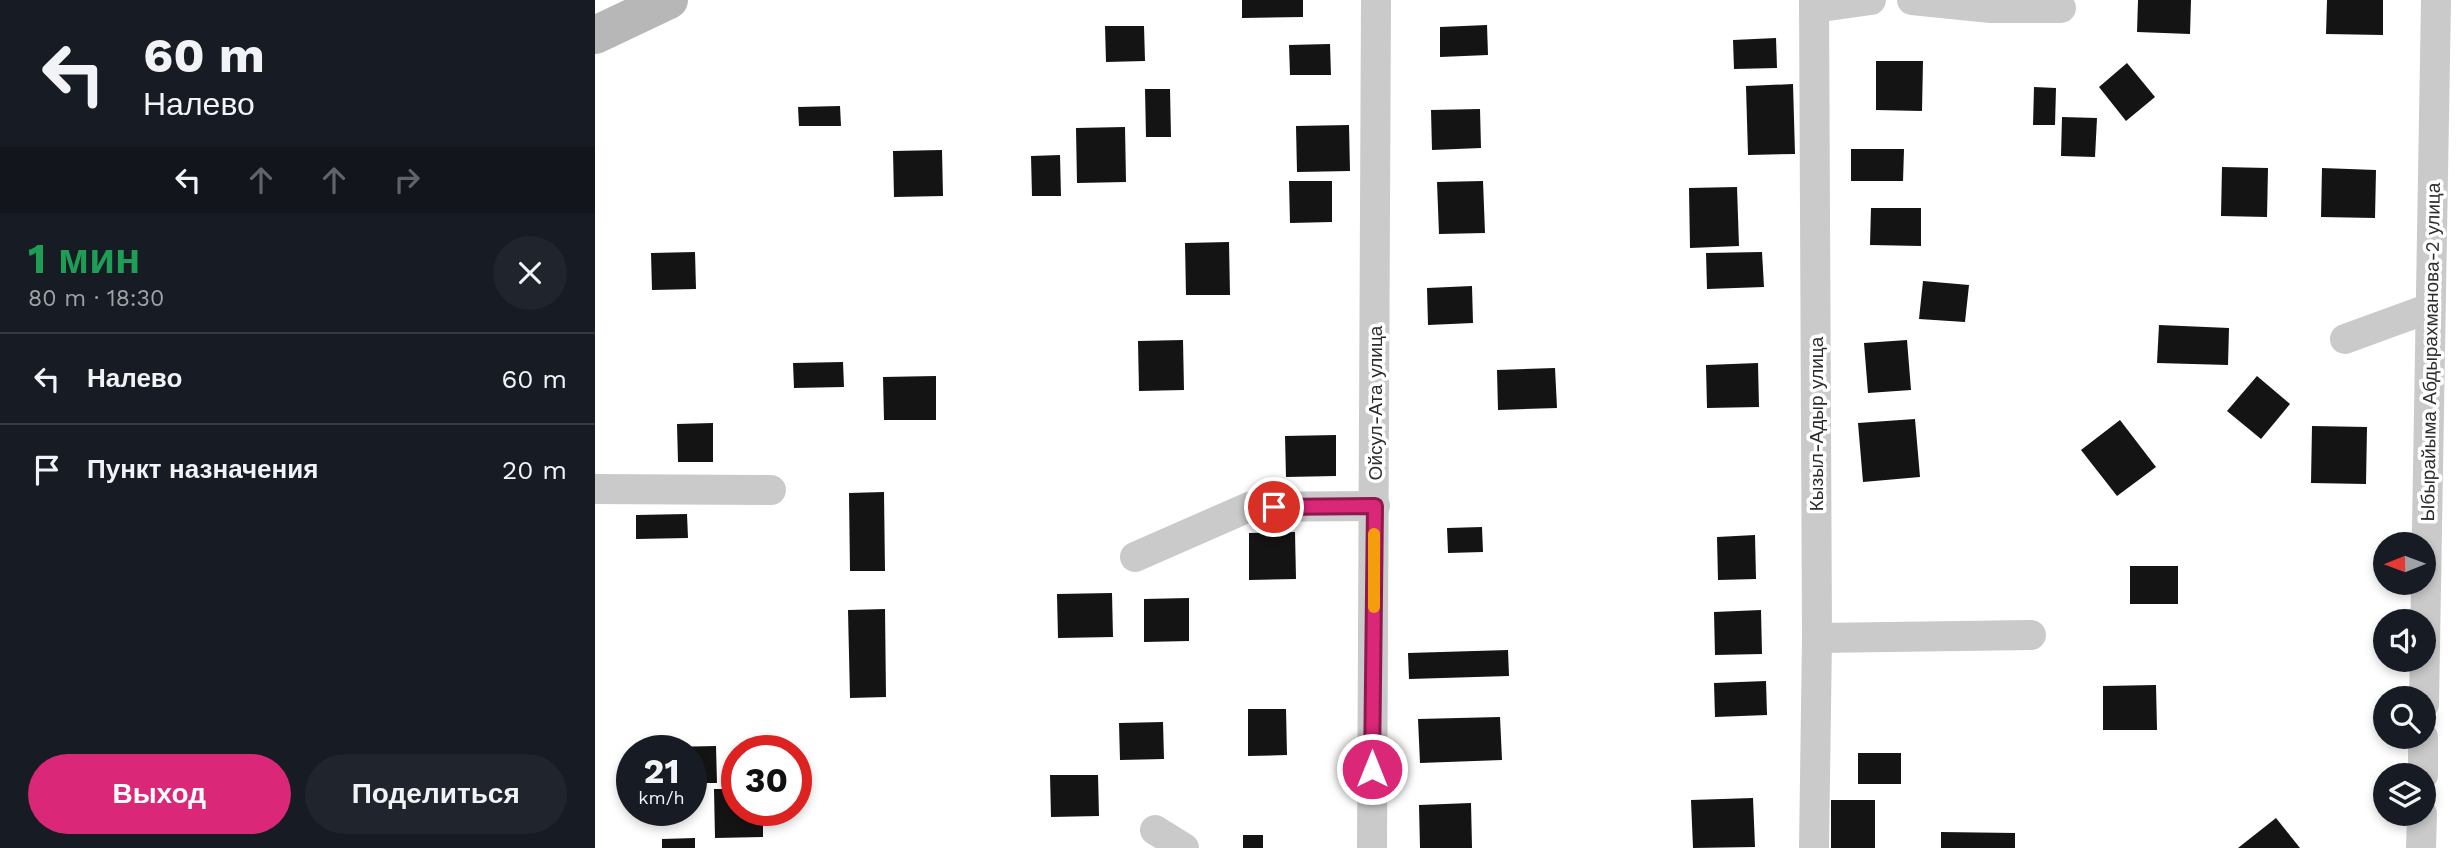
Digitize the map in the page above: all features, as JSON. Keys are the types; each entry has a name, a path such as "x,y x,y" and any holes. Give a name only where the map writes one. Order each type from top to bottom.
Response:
{"street":[{"path":"595,35 669,0"},
{"name":"Ойсул-Ата улица","path":"1372,848 1376,0"},
{"path":"1814,4 1871,0"},
{"path":"1912,0 1991,8 2061,8"},
{"name":"Ыбырайыма Абдырахманова-2 улица","path":"2424,686 2436,0"},
{"name":"Кызыл-Адыр улица","path":"1814,4 1817,638 1814,848"},
{"path":"2345,339 2430,307"},
{"path":"595,489 771,490"},
{"path":"1135,557 1249,507 1375,506"},
{"path":"1817,638 2031,635"},
{"path":"2421,848 2422,826"},
{"path":"1155,830 1184,848"}],"building":[{"path":"1242,0 1303,0 1303,17 1242,18"},
{"path":"2138,0 2191,0 2190,34 2137,32"},
{"path":"2327,0 2383,0 2383,35 2326,34"},
{"path":"1487,25 1488,55 1440,57 1440,27"},
{"path":"1105,26 1144,26 1145,61 1106,62"},
{"path":"1776,38 1777,68 1734,69 1733,40"},
{"path":"1330,44 1331,75 1290,75 1289,45"},
{"path":"1876,61 1923,61 1922,111 1876,110"},
{"path":"2127,63 2155,97 2126,121 2099,87"},
{"path":"1793,84 1795,154 1748,155 1746,86"},
{"path":"2034,87 2056,88 2055,125 2033,125"},
{"path":"1145,89 1170,89 1171,137 1146,137"},
{"path":"840,106 841,126 799,126 798,107"},
{"path":"1480,109 1481,148 1432,150 1431,110"},
{"path":"2062,117 2097,118 2095,157 2061,156"},
{"path":"1349,125 1350,171 1297,172 1296,126"},
{"path":"1125,127 1126,182 1077,183 1076,128"},
{"path":"1851,149 1904,149 1903,181 1851,181"},
{"path":"942,150 943,196 894,197 893,151"},
{"path":"1060,155 1061,196 1032,196 1031,156"},
{"path":"2222,167 2268,168 2267,217 2221,216"},
{"path":"2322,168 2376,170 2375,218 2321,217"},
{"path":"1289,181 1332,181 1332,222 1290,223"},
{"path":"1483,181 1485,233 1439,234 1437,182"},
{"path":"1737,187 1739,246 1690,248 1689,188"},
{"path":"1871,208 1921,208 1921,246 1870,245"},
{"path":"1229,242 1230,295 1186,295 1185,243"},
{"path":"695,252 696,289 652,290 651,253"},
{"path":"1762,252 1764,287 1707,289 1706,253"},
{"path":"1923,281 1969,285 1965,322 1919,319"},
{"path":"1472,286 1473,323 1428,325 1427,288"},
{"path":"2159,325 2229,328 2228,365 2157,363"},
{"path":"1183,340 1184,390 1139,391 1138,341"},
{"path":"1907,340 1911,390 1868,393 1864,343"},
{"path":"843,362 844,387 794,388 793,363"},
{"path":"1758,363 1759,407 1707,408 1706,365"},
{"path":"1555,368 1557,408 1498,410 1497,370"},
{"path":"936,376 936,420 884,420 883,377"},
{"path":"2257,376 2290,404 2261,439 2227,411"},
{"path":"1915,419 1920,477 1863,482 1858,423"},
{"path":"2120,420 2156,467 2117,496 2081,450"},
{"path":"713,423 713,462 678,462 677,424"},
{"path":"2312,426 2367,427 2366,484 2311,483"},
{"path":"1336,435 1336,476 1286,477 1285,436"},
{"path":"884,492 885,571 850,571 849,493"},
{"path":"687,514 688,538 636,539 636,515"},
{"path":"1482,527 1483,552 1448,553 1447,528"},
{"path":"1295,532 1296,579 1249,580 1249,533"},
{"path":"1755,535 1756,579 1718,580 1717,537"},
{"path":"2130,566 2178,566 2178,604 2130,604"},
{"path":"1112,593 1113,637 1058,638 1057,594"},
{"path":"1189,598 1189,641 1144,642 1144,599"},
{"path":"885,609 886,697 850,698 848,610"},
{"path":"1761,610 1762,654 1715,655 1714,612"},
{"path":"1508,650 1509,676 1409,679 1408,653"},
{"path":"1766,681 1767,715 1715,717 1714,683"},
{"path":"2156,685 2157,730 2103,730 2103,686"},
{"path":"1248,709 1286,709 1287,755 1248,756"},
{"path":"1500,717 1502,760 1420,763 1418,719"},
{"path":"1163,722 1164,759 1120,760 1119,723"},
{"path":"707,746 716,746 717,783 707,783"},
{"path":"1858,753 1901,753 1901,784 1858,784"},
{"path":"1050,775 1098,775 1099,816 1051,817"},
{"path":"714,789 721,789 721,826 763,826 763,837 715,838"},
{"path":"1753,798 1755,847 1693,848 1691,800"},
{"path":"1831,800 1875,800 1875,848 1831,848"},
{"path":"1471,803 1472,848 1420,848 1419,805"},
{"path":"2276,818 2300,848 2238,848"},
{"path":"1941,832 2015,833 2015,848 1941,848"},
{"path":"1243,835 1263,835 1263,848 1243,848"},
{"path":"695,838 695,848 662,848 662,839"}],"slow traffic":[{"path":"1374,534 1374,607"}],"route":[{"path":"1274,507 1375,506 1372,769"}]}
